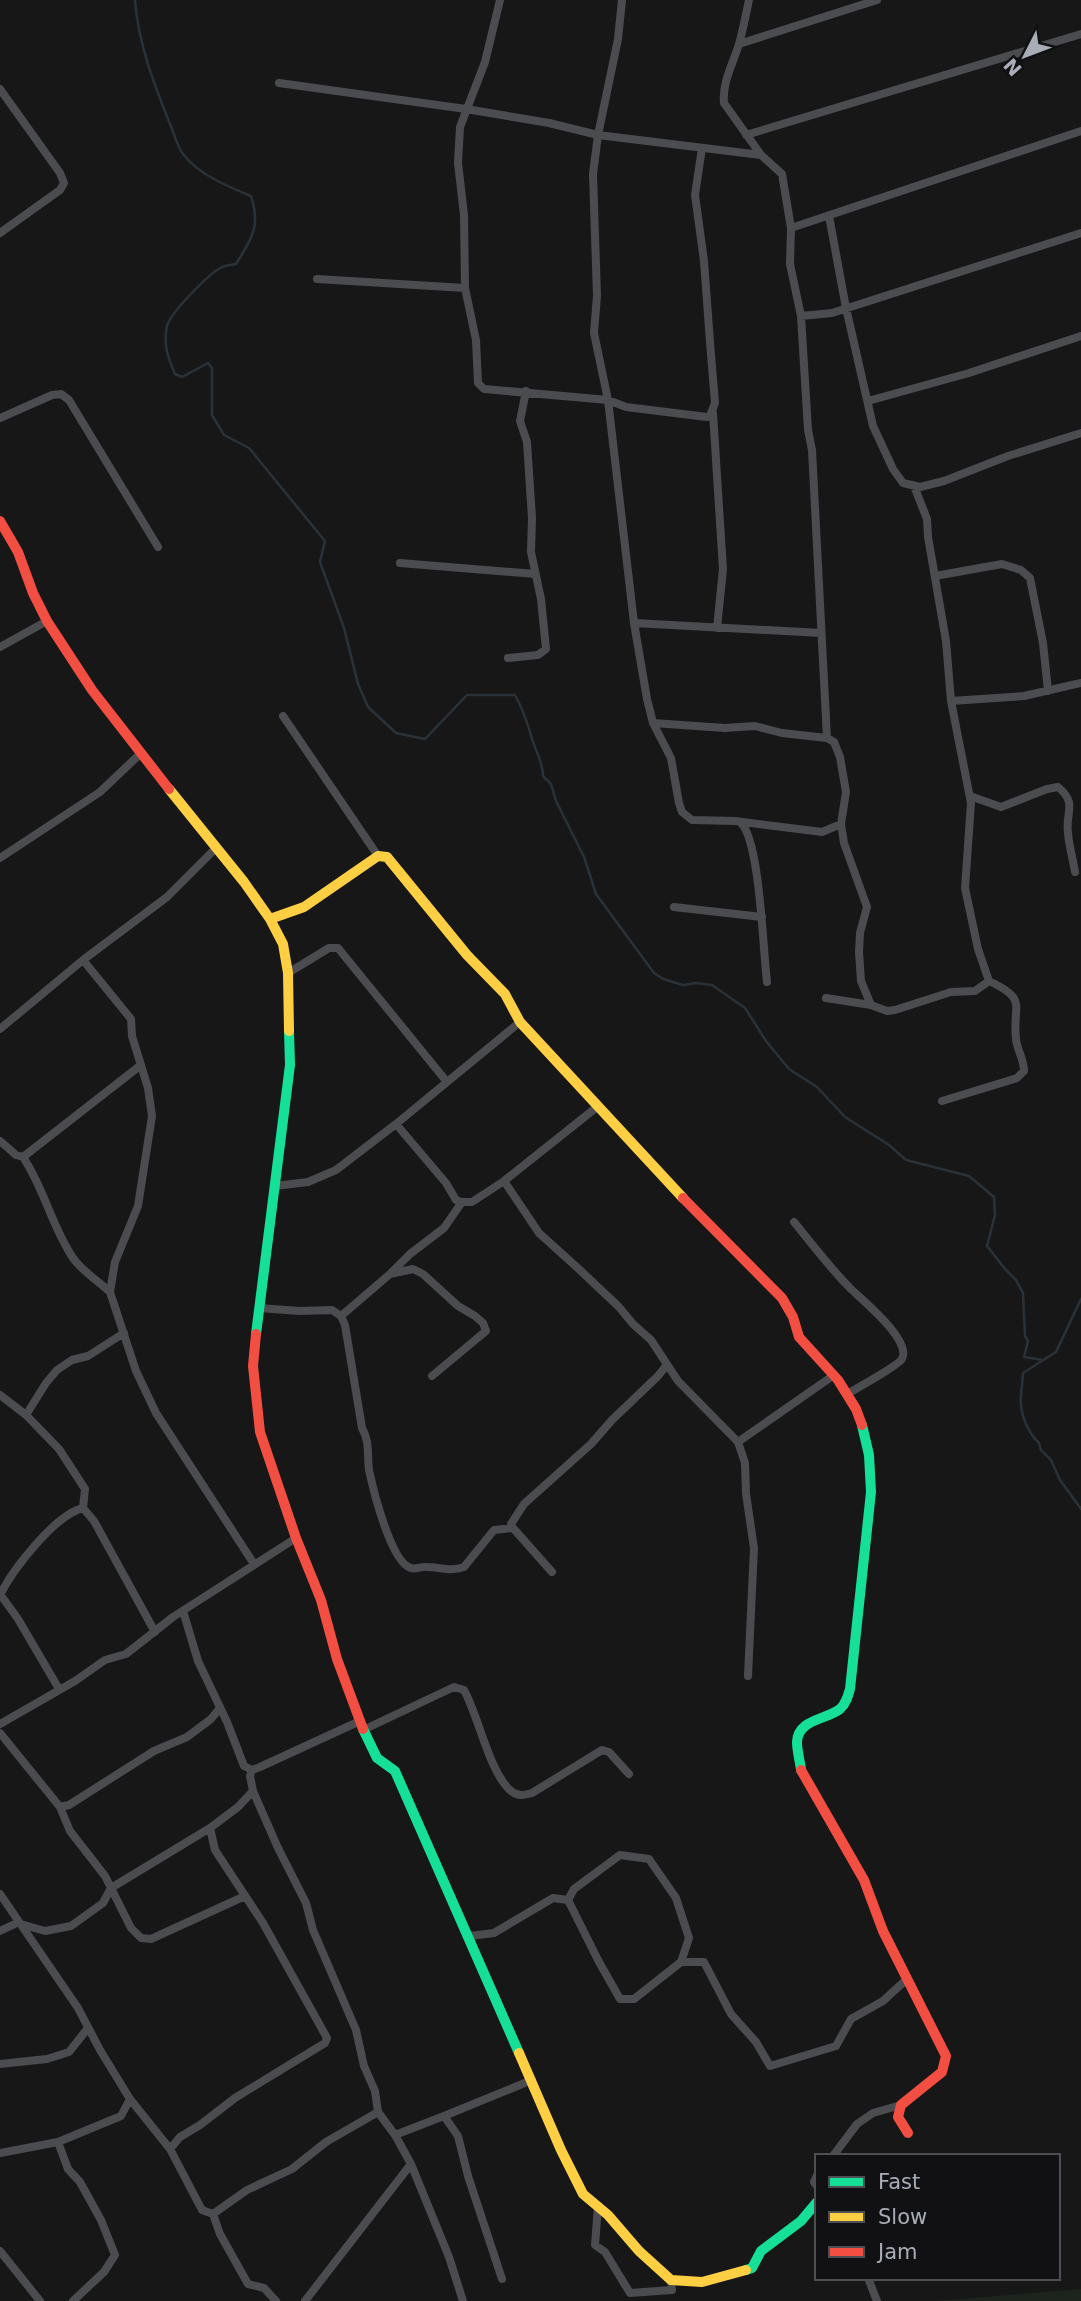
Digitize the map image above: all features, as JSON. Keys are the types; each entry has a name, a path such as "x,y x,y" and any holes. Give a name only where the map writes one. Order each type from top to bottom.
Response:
{"street":[{"path":"500,0 485,62 460,127 458,163 464,215 465,288 476,340 478,383 484,388 608,400 626,407 707,417 713,412"},
{"path":"622,0 618,39 598,135 593,174 597,296 593,327 608,400 634,623 653,723 671,758 679,803 687,817 699,822 741,822 822,832 841,824"},
{"path":"749,0 739,44 723,93 724,103 761,155 782,174 791,228 790,264 801,316 808,430 812,450 827,738"},
{"path":"739,44 877,0"},
{"path":"746,135 1081,34"},
{"path":"279,83 466,109 549,123 598,135 761,155"},
{"path":"0,89 60,173 64,183 60,190 0,233"},
{"path":"791,228 1081,131"},
{"path":"702,148 695,195 704,261 715,403 713,412 723,569 717,628"},
{"path":"829,216 846,307 873,425 893,469 903,483 920,487 944,481 1008,456 1081,433"},
{"path":"801,316 832,313 1081,233"},
{"path":"317,279 465,288"},
{"path":"868,401 969,373 1081,336"},
{"path":"508,658 538,655 546,649 541,598 531,552 532,518 527,442 520,421 526,391"},
{"path":"0,418 52,395 61,394 69,400 158,547"},
{"path":"914,486 927,519 946,641 951,702 970,796 965,888 978,949 989,981 1009,991 1018,1006 1016,1043 1024,1071 1017,1078 942,1101"},
{"path":"0,521 18,552 47,621 92,690 270,919 283,944 288,973 290,1065 253,1366 260,1432 296,1538 321,1600 337,1659 361,1726 377,1758 395,1771 470,1936 561,2150 583,2194 608,2215 639,2251 671,2280 702,2282 752,2268 761,2251 800,2221 815,2204"},
{"path":"400,563 535,574"},
{"path":"935,576 1002,564 1021,570 1030,578 1044,643 1048,691"},
{"path":"0,647 47,621"},
{"path":"634,623 821,634"},
{"path":"951,702 1024,696 1081,684"},
{"path":"283,716 378,856"},
{"path":"653,723 725,728 755,726 782,733 827,738 837,746 846,792 841,824 844,842 867,907 860,933 859,952 861,981 871,1005"},
{"path":"0,858 91,798 140,754"},
{"path":"970,796 1001,807 1058,787 1067,794 1070,806 1067,830 1075,872"},
{"path":"741,822 747,832 757,872 768,982"},
{"path":"0,1029 83,960 167,897 216,848"},
{"path":"270,919 304,907 378,856 387,857 467,956 505,994 520,1021 597,1107 773,1288 793,1317 800,1339 834,1375 847,1394 866,1433 871,1462 871,1492 850,1689 841,1709 803,1727 797,1742 801,1769 864,1880 883,1931 946,2056 942,2072 901,2105 873,2113 857,2124 834,2154"},
{"path":"674,908 762,917"},
{"path":"288,973 329,947 338,948 447,1082"},
{"path":"83,960 115,1002 129,1014 148,1088 152,1116 138,1206 116,1262 110,1292"},
{"path":"827,998 871,1005 887,1011 951,992 975,991 989,981"},
{"path":"275,1186 325,1177 343,1166 520,1021"},
{"path":"23,1157 141,1065"},
{"path":"396,1124 446,1183 456,1200 472,1202 504,1181 597,1107"},
{"path":"0,1141 16,1155 23,1157 74,1260 110,1292 136,1371 156,1413 254,1564"},
{"path":"504,1181 539,1233 581,1270 651,1340 678,1381 738,1442 745,1463 746,1494 754,1548 748,1676"},
{"path":"341,1316 410,1254 444,1228 462,1202"},
{"path":"794,1222 850,1288 887,1324 902,1345 903,1352 899,1362 847,1394"},
{"path":"390,1274 413,1269 423,1273 458,1306 483,1323 486,1331 432,1376"},
{"path":"259,1308 332,1310 341,1316 345,1325 362,1428 369,1439 369,1466 374,1494 398,1556 405,1564 414,1569 428,1566 443,1570 464,1567 494,1530 513,1528"},
{"path":"26,1415 57,1370 72,1360 88,1356 124,1333"},
{"path":"552,1572 513,1528 511,1524 514,1516 591,1444 666,1366"},
{"path":"738,1442 834,1375"},
{"path":"0,1395 26,1415 59,1449 85,1489 83,1508"},
{"path":"59,1689 18,1619 0,1594 29,1551 62,1521 83,1508"},
{"path":"83,1508 94,1521 155,1632"},
{"path":"0,1724 105,1660 126,1654 183,1611 296,1538"},
{"path":"183,1611 198,1661 244,1766 252,1770 454,1687 464,1690 473,1706 487,1748 501,1777 512,1792 521,1796 532,1793 602,1750 609,1752 629,1774"},
{"path":"60,1807 69,1805 154,1751 187,1737 211,1719 220,1708"},
{"path":"0,1733 60,1807 70,1831 105,1876 131,1928 141,1938 151,1939 245,1896"},
{"path":"252,1770 250,1776 253,1791 306,1903 313,1930 356,2030 364,2066 375,2091 378,2112 411,2164 449,2257 463,2301"},
{"path":"0,1931 18,1923 44,1931 71,1926 103,1903 111,1888 210,1828 238,1807 253,1791"},
{"path":"170,2149 180,2137 235,2098 325,2043 327,2038 245,1896 215,1850 210,1828"},
{"path":"620,1854 649,1859 676,1898 689,1938 681,1962 634,1999 621,1999 568,1900 574,1889 620,1854"},
{"path":"0,1894 78,2008 130,2099 170,2149 202,2210 213,2214"},
{"path":"470,1936 494,1933 553,1898 568,1900"},
{"path":"681,1962 704,1962 731,2014 756,2042 770,2066 836,2046 851,2020 883,2001 907,1979"},
{"path":"0,2064 47,2059 69,2052 88,2028"},
{"path":"395,2135 532,2080"},
{"path":"0,2153 58,2142 121,2116 130,2099"},
{"path":"901,2105 897,2116 908,2133"},
{"path":"213,2214 247,2190 292,2169 326,2142 378,2112"},
{"path":"444,2116 458,2136 468,2176 502,2278"},
{"path":"58,2142 68,2169 80,2182 101,2220 115,2255 104,2272 73,2301"},
{"path":"306,2301 411,2164"},
{"path":"598,2206 595,2245 605,2252 630,2293 671,2290 671,2280"},
{"path":"213,2214 220,2234 248,2284 264,2288 276,2301"},
{"path":"0,2251 40,2301"},
{"path":"869,2280 877,2301"}],"shaded area":[{"path":"1081,2289 1081,2301 936,2301"}],"waterway":[{"path":"135,0 139,32 148,63 181,151 205,174 251,196 255,215 253,232 236,264 224,266 214,272 190,295 170,320 166,339 168,357 175,374 182,377 208,363 212,368 212,415 224,435 249,448 325,541 320,562 344,628 358,684 368,707 396,733 425,739 467,695 515,695 527,722 543,776 551,784 556,801 584,857 596,894 654,973 663,979 683,985 712,985 745,1008 766,1041 789,1069 817,1087 845,1117 889,1145 906,1160 969,1176 994,1197 995,1215 987,1246 1016,1280 1023,1293 1025,1336 1028,1341 1024,1357 1043,1360 1056,1352 1023,1373 1023,1417 1041,1450 1051,1460 1060,1480 1081,1509"},
{"path":"1056,1352 1081,1299"}],"traffic: fast":[{"path":"256,1334 290,1065 289,1031"},
{"path":"801,1770 797,1742 802,1729 840,1709 850,1689 871,1492 869,1455 862,1425"},
{"path":"363,1729 377,1758 395,1771 519,2053"},
{"path":"746,2270 752,2268 761,2251 801,2221 815,2204"}],"traffic: slow":[{"path":"169,789 244,882 270,919 283,944 288,973 289,1031"},
{"path":"270,919 304,907 378,856 387,857 467,955 505,994 520,1022 683,1198"},
{"path":"519,2053 583,2194 608,2215 639,2251 671,2280 702,2282 746,2270"}],"traffic: jam":[{"path":"0,521 18,552 47,621 92,690 169,789"},
{"path":"683,1198 782,1298 793,1317 799,1337 838,1380 856,1409 862,1425"},
{"path":"256,1334 253,1366 260,1432 296,1538 321,1600 337,1659 363,1729"},
{"path":"801,1770 864,1880 883,1931 946,2056 942,2072 901,2105 898,2117 908,2133"}]}
